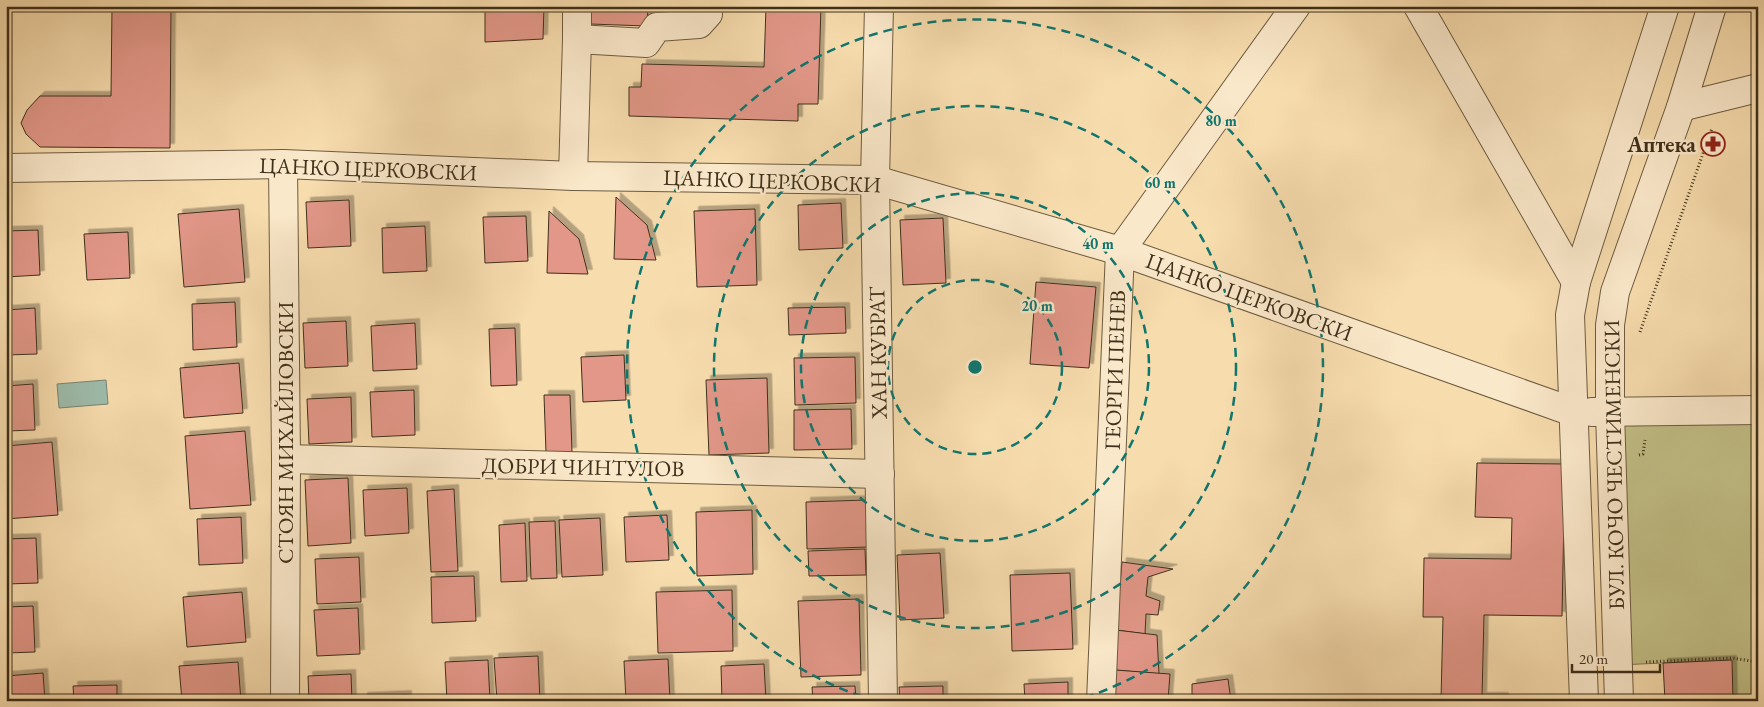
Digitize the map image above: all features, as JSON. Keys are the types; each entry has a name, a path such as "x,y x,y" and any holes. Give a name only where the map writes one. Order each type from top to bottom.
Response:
{"street":[{"path":"572,176 577,6"},
{"path":"577,39 646,43 656,27 699,24 708,14 708,6"},
{"name":"ХАН КУБРАТ","path":"879,6 875,180 883,701"},
{"path":"1120,251 1296,6"},
{"path":"1418,6 1576,282"},
{"name":"БУЛ. КОЧО ЧЕСТИМЕНСКИ","path":"1584,701 1568,410 1570,315 1576,282 1665,6"},
{"name":"БУЛ. КОЧО ЧЕСТИМЕНСКИ","path":"1619,701 1611,458 1610,325 1615,292 1681,107 1712,6"},
{"path":"1681,107 1758,88"},
{"name":"ЦАНКО ЦЕРКОВСКИ","path":"6,168 283,164 572,176 875,180 1120,251 1568,410 1610,412 1758,410"},
{"name":"СТОЯН МИХАЙЛОВСКИ","path":"283,164 286,459 285,701"},
{"name":"ГЕОРГИ ПЕНЕВ","path":"1102,701 1120,251"},
{"name":"ДОБРИ ЧИНТУЛОВ","path":"286,459 880,474"}],"path":[{"path":"1638,338 1724,97"},
{"path":"1611,458 1643,454 1649,412"},
{"path":"1618,665 1664,660 1732,658 1758,662"}],"shaded area":[{"path":"106,380 108,404 59,408 57,384"},
{"path":"1758,410 1758,701 1733,701 1731,660 1618,665 1610,412"}],"building":[{"path":"112,6 171,6 170,148 40,147 26,134 21,123 27,110 40,96 111,96"},
{"path":"485,6 544,6 543,39 485,42"},
{"path":"590,6 648,6 647,26 590,24"},
{"path":"766,6 821,6 818,104 798,104 798,121 629,116 629,87 641,87 642,64 764,67"},
{"path":"616,197 647,225 656,260 614,259"},
{"path":"349,200 351,246 308,248 306,202"},
{"path":"841,203 843,248 799,250 798,205"},
{"path":"239,209 245,282 184,287 178,214"},
{"path":"755,209 757,285 697,287 694,211"},
{"path":"549,211 579,239 588,274 547,273"},
{"path":"526,216 528,261 485,263 483,217"},
{"path":"943,218 946,283 903,285 900,220"},
{"path":"425,226 427,271 383,273 382,228"},
{"path":"38,230 40,275 6,277 6,231"},
{"path":"128,232 130,278 87,280 84,234"},
{"path":"1036,282 1096,287 1089,368 1030,364"},
{"path":"235,302 237,347 193,350 192,304"},
{"path":"845,307 846,333 789,335 788,308"},
{"path":"35,308 37,354 6,355 6,310"},
{"path":"346,321 348,366 305,368 303,323"},
{"path":"415,323 417,369 373,371 371,326"},
{"path":"515,328 517,385 491,386 489,329"},
{"path":"624,355 626,400 583,402 581,357"},
{"path":"855,357 856,403 795,405 794,358"},
{"path":"239,363 243,413 184,418 180,368"},
{"path":"767,378 769,453 709,455 706,380"},
{"path":"33,384 35,430 6,431 6,386"},
{"path":"414,390 415,435 372,437 370,392"},
{"path":"544,395 570,395 572,452 546,453"},
{"path":"351,397 352,442 309,444 307,399"},
{"path":"851,409 852,449 794,450 794,410"},
{"path":"245,431 251,505 190,509 185,436"},
{"path":"52,442 58,515 6,519 6,446"},
{"path":"1754,449 1758,449 1758,567 1757,567"},
{"path":"1477,463 1565,464 1562,616 1484,615 1482,697 1504,697 1504,701 1428,701 1428,699 1441,699 1443,617 1423,617 1424,558 1511,559 1512,518 1475,517"},
{"path":"348,478 351,543 308,546 305,480"},
{"path":"407,488 409,533 365,536 363,490"},
{"path":"454,489 458,571 431,572 427,491"},
{"path":"867,500 868,547 807,549 806,502"},
{"path":"752,510 753,574 697,576 696,512"},
{"path":"667,515 669,560 626,562 624,517"},
{"path":"241,517 243,563 199,565 197,519"},
{"path":"600,518 603,575 562,577 559,520"},
{"path":"555,521 557,578 531,579 529,522"},
{"path":"525,523 527,581 501,582 499,525"},
{"path":"36,538 38,583 6,584 6,539"},
{"path":"865,549 866,575 809,576 808,551"},
{"path":"940,553 944,618 900,620 897,555"},
{"path":"359,557 361,602 317,604 315,559"},
{"path":"1122,562 1173,569 1148,577 1146,596 1160,601 1158,615 1146,614 1145,634 1116,630"},
{"path":"1070,573 1073,649 1012,651 1010,575"},
{"path":"474,576 476,621 432,623 431,577"},
{"path":"732,590 733,651 658,653 656,592"},
{"path":"242,592 246,642 187,647 183,597"},
{"path":"859,599 861,675 801,677 798,601"},
{"path":"33,606 35,652 6,653 6,607"},
{"path":"358,608 360,654 317,656 314,610"},
{"path":"1116,630 1157,635 1159,674 1115,670"},
{"path":"538,656 540,701 497,701 494,658"},
{"path":"668,659 670,701 626,701 624,661"},
{"path":"488,660 490,701 447,701 445,662"},
{"path":"1732,660 1733,701 1665,701 1663,663"},
{"path":"238,662 241,701 182,701 179,666"},
{"path":"764,664 766,701 722,701 721,666"},
{"path":"1115,670 1170,674 1168,701 1113,701"},
{"path":"43,673 45,701 6,701 6,676"},
{"path":"351,674 352,701 309,701 308,676"},
{"path":"1228,679 1231,701 1192,701 1192,684"},
{"path":"1068,682 1068,701 1025,701 1024,684"},
{"path":"117,685 117,701 74,701 73,686"},
{"path":"855,686 856,701 813,701 812,687"},
{"path":"943,686 943,701 900,701 899,687"},
{"path":"407,695 407,701 363,701 363,697"}],"place":[{"name":"Аптека","path":"1713,144"}]}
